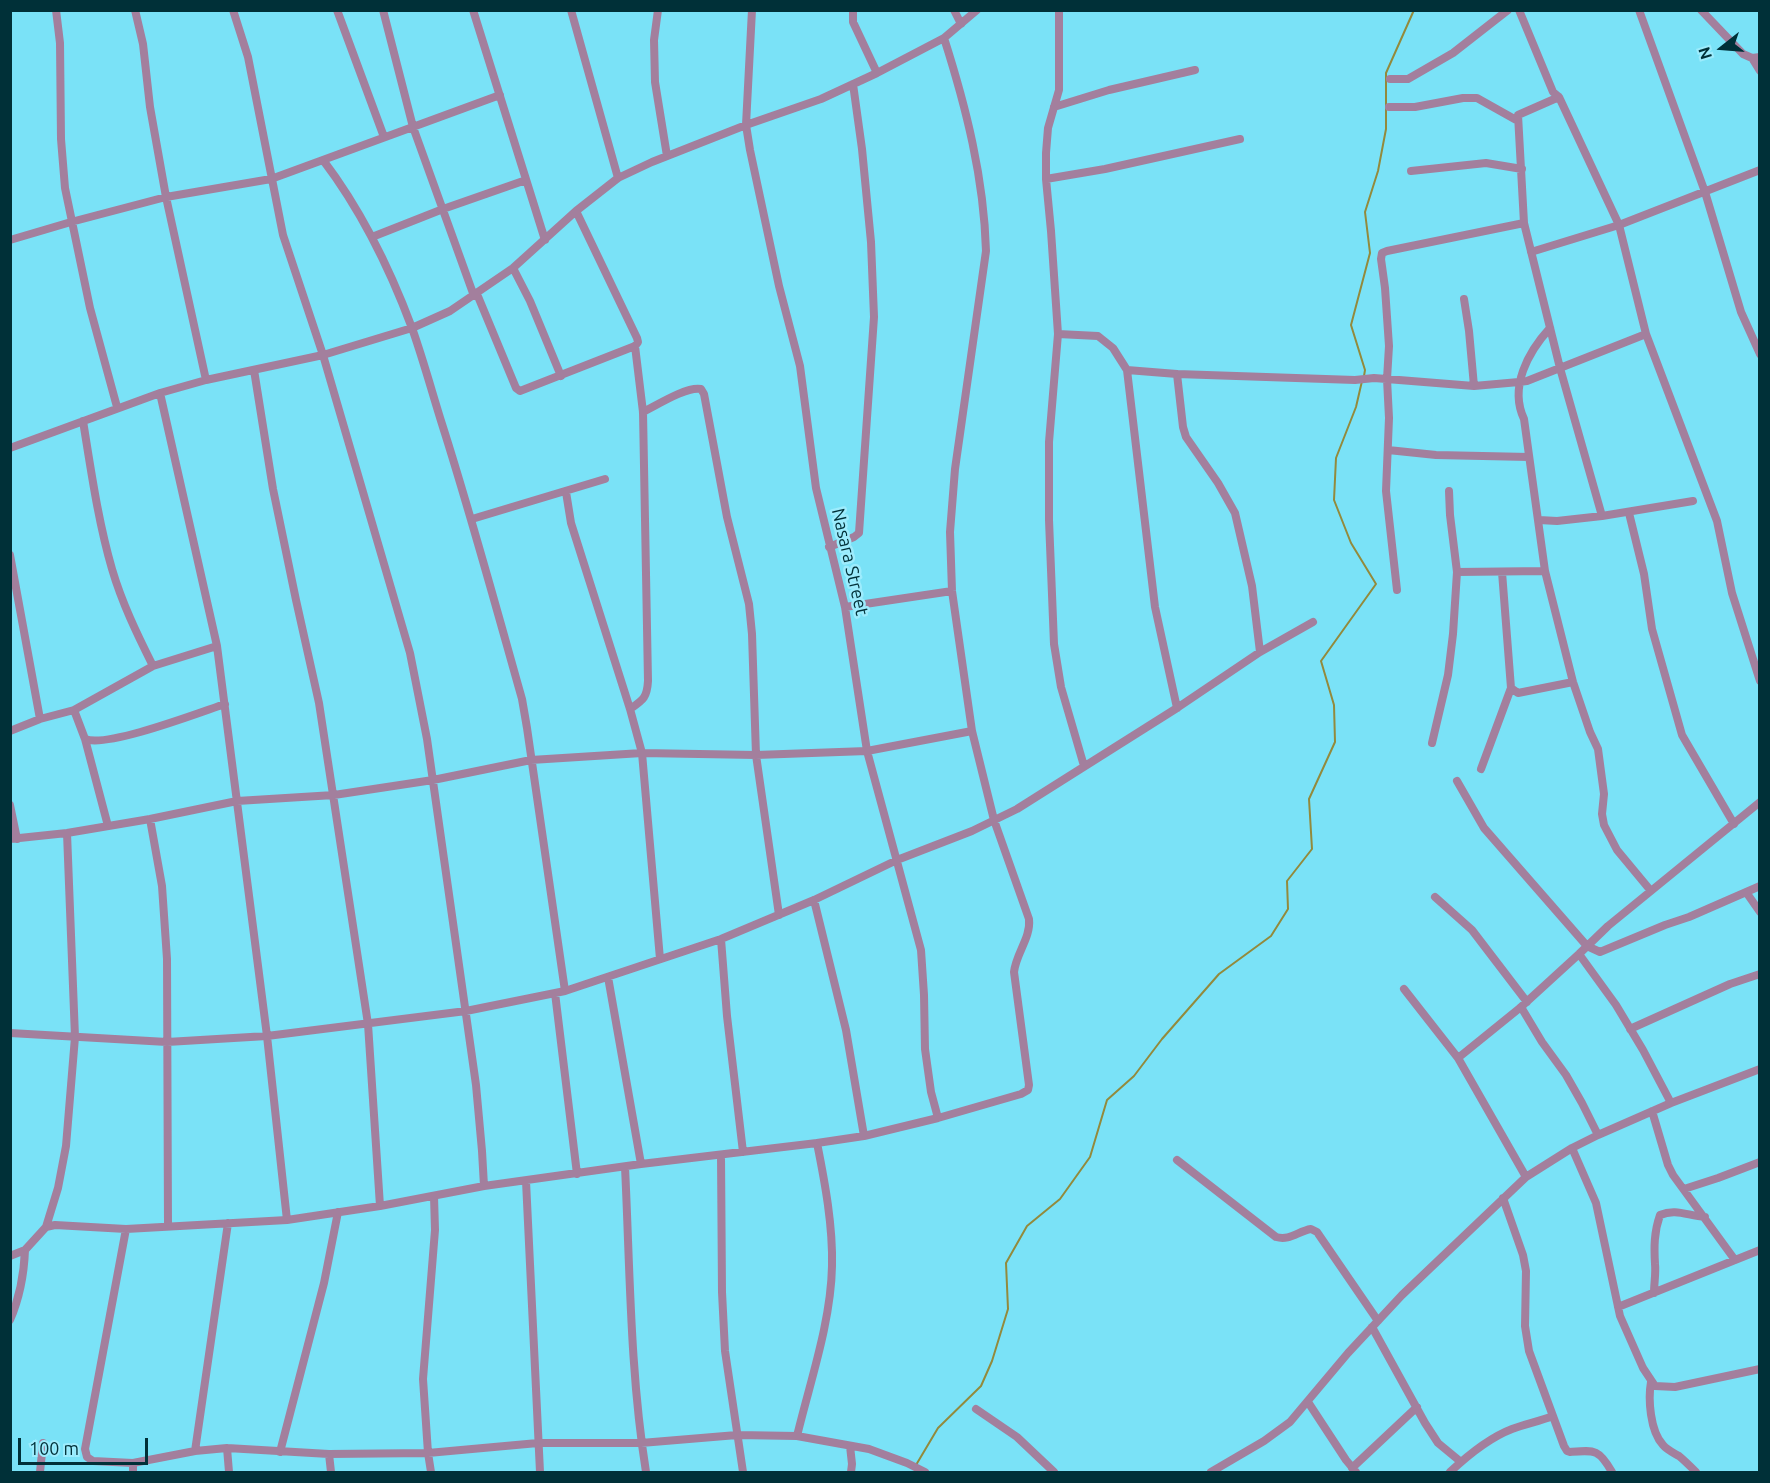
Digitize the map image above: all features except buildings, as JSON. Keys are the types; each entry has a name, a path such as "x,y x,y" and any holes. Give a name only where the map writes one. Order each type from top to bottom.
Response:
{"street":[{"path":"56,10 60,44 61,139 65,188 90,308 117,407"},
{"path":"135,10 143,44 150,107 166,198 206,380"},
{"path":"233,10 248,57 283,235 323,355 410,653 420,696 476,1085 484,1186"},
{"path":"337,10 384,137"},
{"path":"383,10 413,127 476,295 518,390 522,391 635,346"},
{"path":"474,10 545,240"},
{"path":"571,10 618,178"},
{"path":"658,10 654,40 654,82 667,156"},
{"name":"Nasara Street","path":"752,10 746,124 764,221 800,366 816,489 845,608 867,752 921,950 925,1049 931,1092 938,1118"},
{"path":"853,10 853,21 877,73"},
{"path":"954,10 961,24"},
{"path":"10,448 159,393 206,380 323,355 412,328 450,311 513,268 576,211 618,178 746,124 821,99 877,73 944,38 977,10"},
{"path":"1059,10 1059,90 1048,128 1046,179 1058,334 1049,442 1049,520 1054,644 1061,687 1084,766"},
{"path":"1390,79 1408,79 1453,53 1508,10"},
{"path":"1519,10 1553,92 1558,97 1618,225 1646,334 1717,521 1732,593 1760,681"},
{"path":"1639,10 1705,192 1741,312 1760,354"},
{"path":"1701,10 1743,54 1756,57 1760,71"},
{"path":"46,1227 55,1225 126,1229 287,1220 380,1206 484,1186 864,1136 938,1118 1028,1090 1014,972 1015,961 1030,928 1029,919 994,820 972,732 952,591 950,532 956,469 986,251 985,218 970,130 944,38"},
{"path":"1054,107 1109,90 1195,70"},
{"path":"829,547 859,533 874,317 870,231 853,84"},
{"path":"10,240 166,198 271,178 500,95"},
{"path":"1558,97 1518,116 1524,223 1560,368 1602,516"},
{"path":"1389,107 1415,107 1463,98 1477,98 1518,121"},
{"path":"1046,179 1116,167 1240,139"},
{"path":"323,160 349,196 372,237 412,328 472,519 522,699 565,991"},
{"path":"1411,171 1486,163 1522,169"},
{"path":"1531,252 1618,225 1760,170"},
{"path":"372,237 526,180"},
{"path":"576,211 638,342 635,346 643,412 648,681 644,699 630,710"},
{"path":"1397,590 1386,491 1389,346 1382,253 1524,223"},
{"path":"513,268 561,376"},
{"path":"1464,299 1474,386"},
{"path":"1550,328 1536,344 1519,382 1518,401 1524,419 1545,571 1573,682 1598,749 1604,794 1602,814 1604,825 1617,850 1650,891"},
{"path":"1058,334 1098,336 1113,348 1127,370 1155,607 1177,708"},
{"path":"1127,370 1177,374 1355,380 1374,378 1474,386 1527,381 1646,334"},
{"path":"254,370 273,489 319,703 334,795 368,1024 380,1206"},
{"path":"1177,374 1186,437 1218,483 1235,513 1252,586 1260,651"},
{"path":"643,412 697,387 701,388 704,394 727,517 749,604 756,755 779,915"},
{"path":"159,393 217,646 267,1036 287,1220"},
{"path":"83,421 95,495 112,568 134,628 153,666"},
{"path":"1388,450 1436,455 1529,457"},
{"path":"472,519 606,479"},
{"path":"1432,743 1448,675 1454,634 1457,572 1449,491"},
{"path":"566,492 571,523 582,561 642,753 660,959"},
{"path":"1539,520 1557,521 1629,513 1693,501"},
{"path":"1629,513 1644,574 1652,629 1677,719 1683,735 1734,824"},
{"path":"10,555 40,719"},
{"path":"1457,572 1545,571"},
{"path":"1481,769 1511,688 1502,572"},
{"path":"845,608 952,591"},
{"path":"10,1033 166,1042 267,1036 466,1011 565,991 721,939 814,900 897,860 972,831 1017,809 1177,708 1260,651 1313,622"},
{"path":"10,731 40,719 74,710 153,666 217,646"},
{"path":"1511,688 1518,693 1573,682"},
{"path":"85,739 92,742 117,739 225,704"},
{"path":"74,710 85,739 108,826"},
{"path":"10,805 14,839 150,819 237,801 334,795 433,780 531,760 642,753 756,755 867,752 972,732"},
{"path":"1457,781 1484,828 1587,946 1600,951 1760,886"},
{"path":"1458,1058 1524,1005 1608,926 1760,802"},
{"path":"150,819 163,896 167,958 168,1226"},
{"path":"10,1256 26,1250 46,1227 58,1188 66,1146 75,1037 67,833"},
{"path":"1746,892 1760,912"},
{"path":"1435,897 1472,930 1524,1005 1542,1042 1566,1075 1598,1135"},
{"path":"814,900 846,1030 864,1136"},
{"path":"721,939 727,1016 743,1152"},
{"path":"1580,954 1643,1050 1671,1103"},
{"path":"1630,1029 1730,984 1760,974"},
{"path":"608,977 641,1164"},
{"path":"1404,988 1458,1058 1526,1177"},
{"path":"555,993 577,1174"},
{"path":"1211,1473 1264,1441 1290,1422 1402,1294 1526,1177 1572,1148 1598,1135 1671,1103 1760,1069"},
{"path":"1652,1111 1673,1175 1735,1260"},
{"path":"797,1436 828,1307 832,1265 825,1185 818,1143"},
{"path":"1572,1148 1596,1203 1618,1307 1651,1382 1655,1386 1676,1387 1760,1369"},
{"path":"721,1156 725,1351 743,1473"},
{"path":"1177,1160 1276,1237 1289,1238 1302,1230 1311,1228 1317,1232 1375,1324 1438,1443 1461,1462"},
{"path":"1684,1189 1760,1162"},
{"path":"625,1167 634,1360 641,1443 646,1473"},
{"path":"526,1181 540,1473"},
{"path":"431,1473 423,1379 435,1230 434,1196"},
{"path":"1503,1198 1523,1255 1526,1271 1526,1326 1529,1351 1553,1416 1567,1451 1593,1450 1600,1454 1612,1473"},
{"path":"1654,1293 1656,1266 1654,1246 1656,1225 1660,1215 1678,1211 1705,1217"},
{"path":"280,1452 324,1283 338,1212"},
{"path":"195,1451 228,1222"},
{"path":"126,1229 85,1449 87,1457 93,1461 133,1463 195,1451 227,1448 329,1454 428,1453 538,1443 641,1443 737,1435 797,1436 869,1449 921,1470"},
{"path":"10,1320 19,1296 26,1250"},
{"path":"1618,1307 1760,1250"},
{"path":"1651,1382 1650,1407 1657,1434 1663,1445 1696,1473"},
{"path":"1308,1402 1354,1470 1417,1407"},
{"path":"976,1409 1017,1437 1054,1473"},
{"path":"1450,1473 1461,1462 1497,1437 1553,1416"},
{"path":"40,1473 43,1443"},
{"path":"850,1446 851,1473"},
{"path":"227,1448 229,1473"},
{"path":"329,1454 331,1473"},
{"path":"132,1473 133,1463"}],"waterway":[{"path":"1364,376 1365,370 1351,325 1370,253 1365,212 1378,171 1386,129 1386,73 1414,10"},
{"path":"916,1465 938,1428 981,1386 992,1361 1008,1309 1006,1263 1027,1226 1060,1199 1090,1157 1107,1100 1134,1076 1162,1039 1219,974 1271,936 1288,909 1287,881 1312,849 1309,799 1335,742 1334,705 1321,661 1376,584 1351,543 1334,500 1336,458 1356,407 1362,381"}]}
